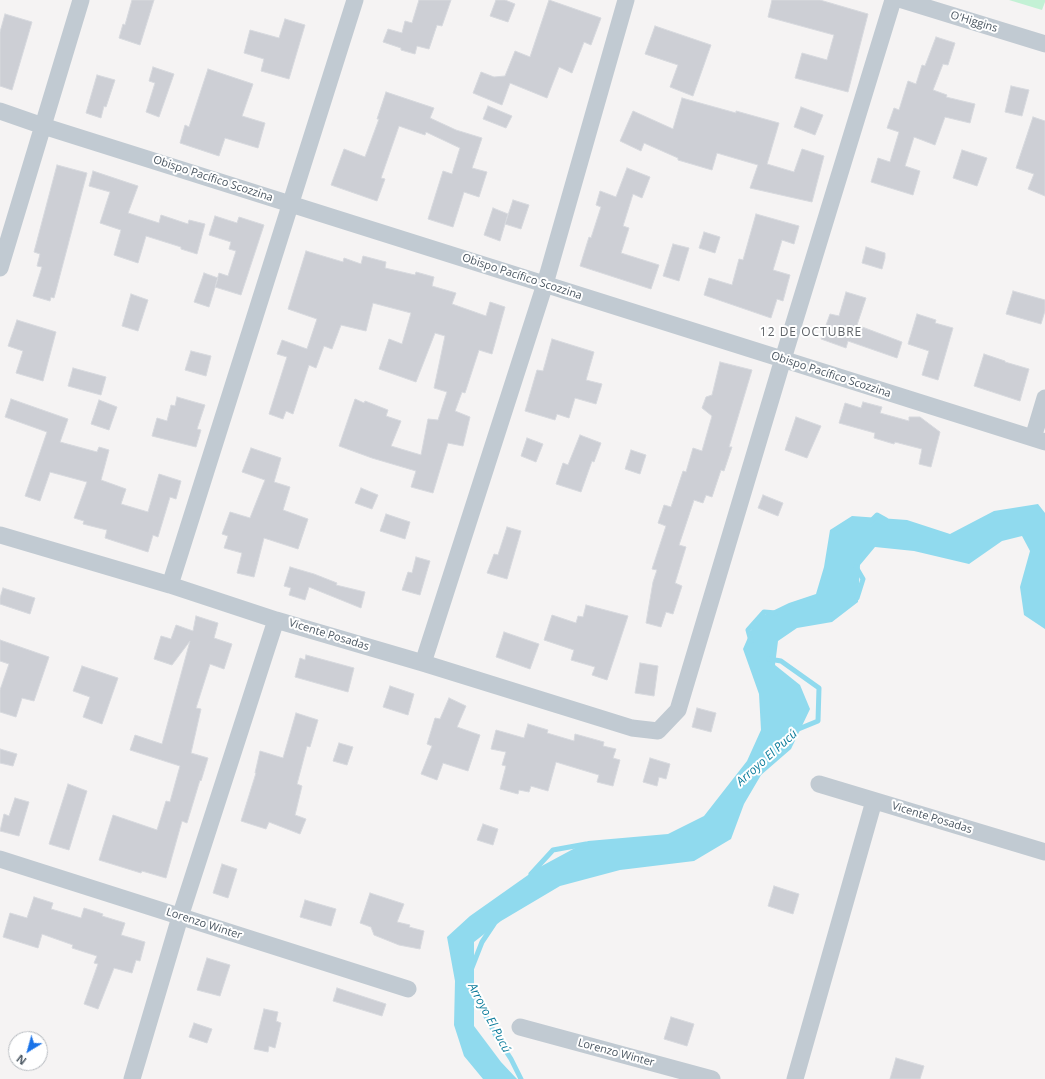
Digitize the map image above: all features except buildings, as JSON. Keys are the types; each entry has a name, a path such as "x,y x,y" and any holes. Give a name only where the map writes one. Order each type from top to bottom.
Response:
{"street":[{"path":"0,268 82,0"},
{"path":"170,585 355,0"},
{"path":"423,663 545,284 626,0"},
{"path":"783,359 893,0"},
{"name":"O'Higgins","path":"902,0 1045,44"},
{"name":"Obispo Pacífico Scozzina","path":"0,111 43,126 1039,440"},
{"name":"Vicente Posadas","path":"0,535 170,585 276,620 423,663 632,728 658,731 678,710 783,359"},
{"path":"1039,440 1045,398"},
{"path":"132,1079 180,917 276,620"},
{"name":"Vicente Posadas","path":"819,784 1045,852"},
{"path":"795,1079 874,801"},
{"name":"Lorenzo Winter","path":"0,859 408,989"},
{"name":"Lorenzo Winter","path":"520,1028 712,1079"}],"green space":[{"path":"1009,0 1045,0 1045,2 1042,10"}],"water":[{"path":"1038,504 1045,513 1045,629 1024,615 1020,587 1030,551 1022,536 1002,541 969,564 914,551 875,547 860,565 858,602 832,622 797,628 778,641 775,665 800,685 810,709 791,749 761,775 744,804 731,839 694,861 620,870 560,886 501,921 474,942 474,1026 501,1062 517,1079 483,1079 464,1056 454,1025 455,981 447,937 470,916 538,868 588,841 668,834 704,816 747,761 761,730 759,694 743,649 756,619 789,603 816,594 824,567 830,530 852,516 907,520 950,534 994,511"}],"waterway":[{"name":"Arroyo El Pucú","path":"870,522 877,515 886,520"},
{"name":"Arroyo El Pucú","path":"856,567 863,579 857,598"},
{"name":"Arroyo El Pucú","path":"751,641 748,630 764,612 776,613"},
{"name":"Arroyo El Pucú","path":"769,659 781,661 819,688 818,721 796,730"},
{"name":"Arroyo El Pucú","path":"531,874 553,850 586,844"},
{"name":"Arroyo El Pucú","path":"471,970 482,942 494,924"},
{"name":"Arroyo El Pucú","path":"471,987 495,1034 511,1059 521,1079"}],"district":[{"name":"12 DE OCTUBRE","path":"811,333"}]}
